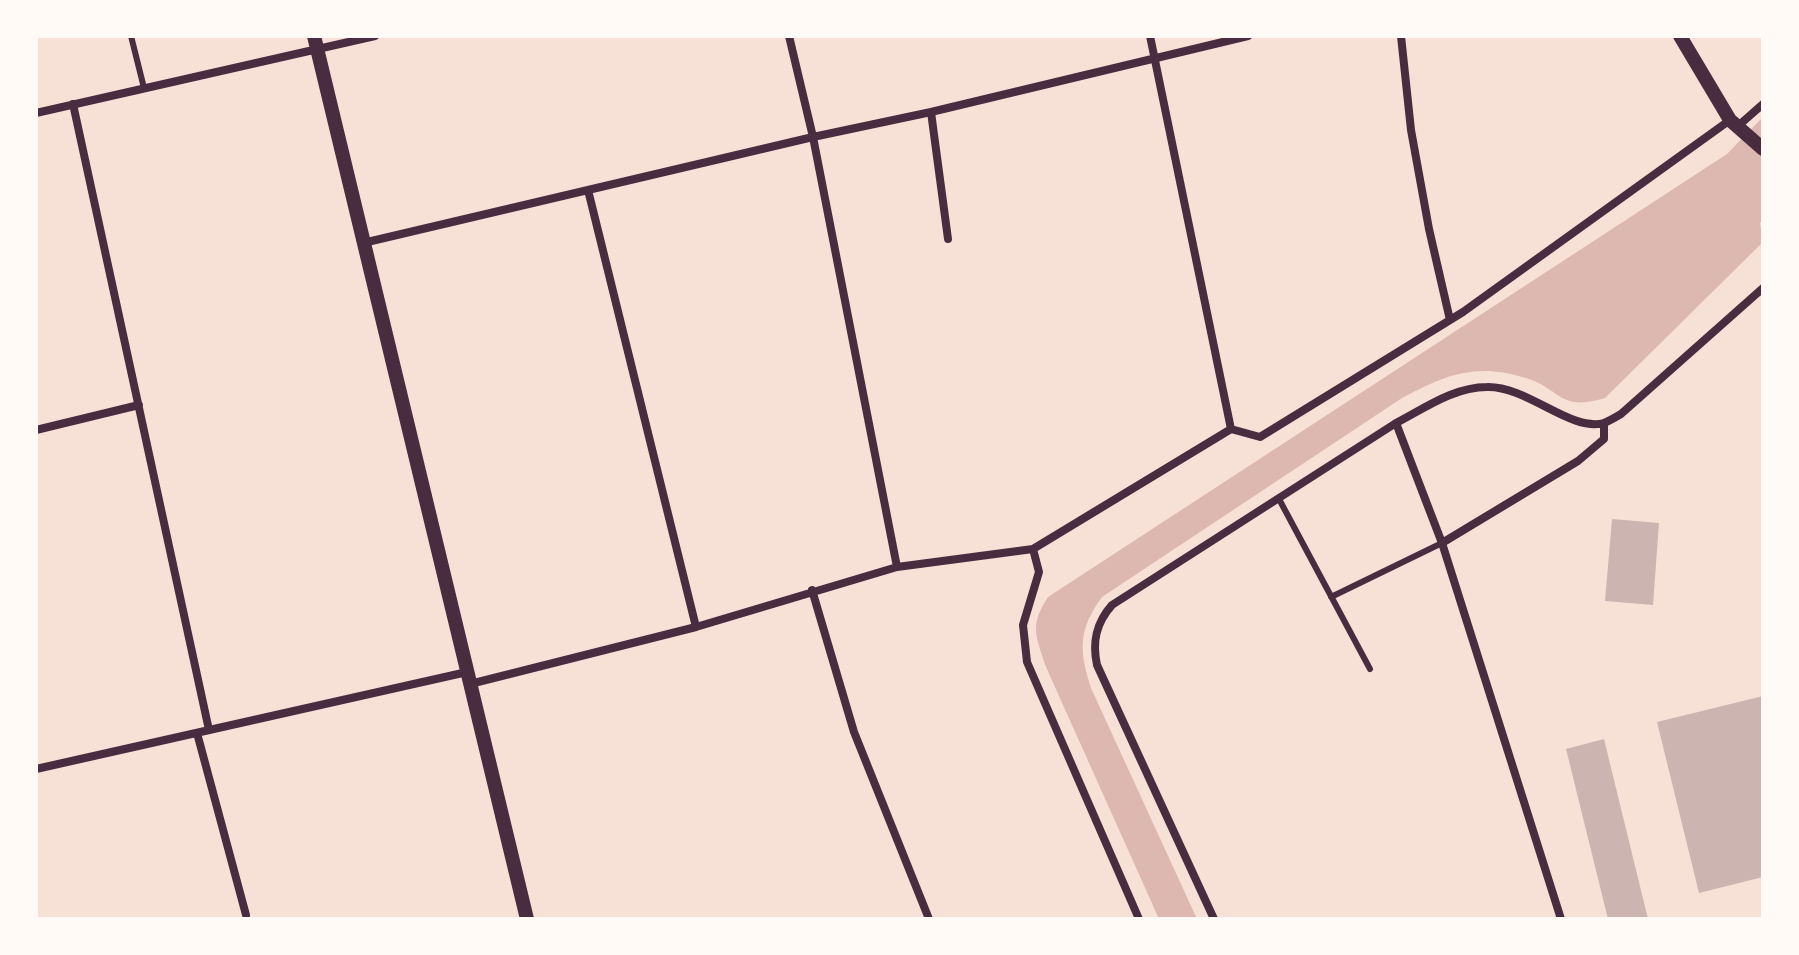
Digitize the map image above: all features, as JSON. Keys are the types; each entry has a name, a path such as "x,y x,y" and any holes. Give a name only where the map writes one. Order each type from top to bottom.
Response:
{"street":[{"path":"36,113 316,43 375,36"},
{"path":"789,36 813,137 897,567"},
{"path":"1150,36 1231,429"},
{"path":"362,243 1248,36"},
{"path":"1401,36 1411,130 1450,320"},
{"path":"1680,36 1737,125 1763,149"},
{"path":"316,43 527,919"},
{"path":"73,104 209,730"},
{"path":"36,769 696,627 897,567 1033,549 1231,429 1260,437 1450,320 1737,125 1763,104"},
{"path":"931,112 948,239"},
{"path":"588,190 696,627"},
{"path":"1214,919 1097,665 1094,638 1104,614 1112,605 1396,423 1444,397 1466,389 1507,388 1571,419 1604,423 1621,414 1763,288"},
{"path":"36,430 139,405"},
{"path":"1396,423 1442,543 1561,919"},
{"path":"1442,543 1578,461 1604,439 1604,423"},
{"path":"1033,549 1039,572 1023,625 1027,662 1139,919"},
{"path":"812,590 854,732 929,919"},
{"path":"197,733 246,915"}],"lane":[{"path":"131,36 144,88"},
{"path":"1279,499 1370,669"},
{"path":"1331,597 1442,543"}],"shaded area":[{"path":"1763,117 1763,220 1760,223 1763,242 1605,398 1590,402 1569,401 1538,383 1508,373 1476,371 1447,377 1402,398 1102,597 1088,620 1083,641 1084,662 1091,688 1197,919 1159,919 1039,647 1036,624 1048,597 1727,154"}],"building":[{"path":"1612,519 1659,523 1653,605 1605,601"},
{"path":"1763,696 1763,877 1699,893 1657,722"},
{"path":"1604,739 1648,919 1608,919 1566,749"}]}
